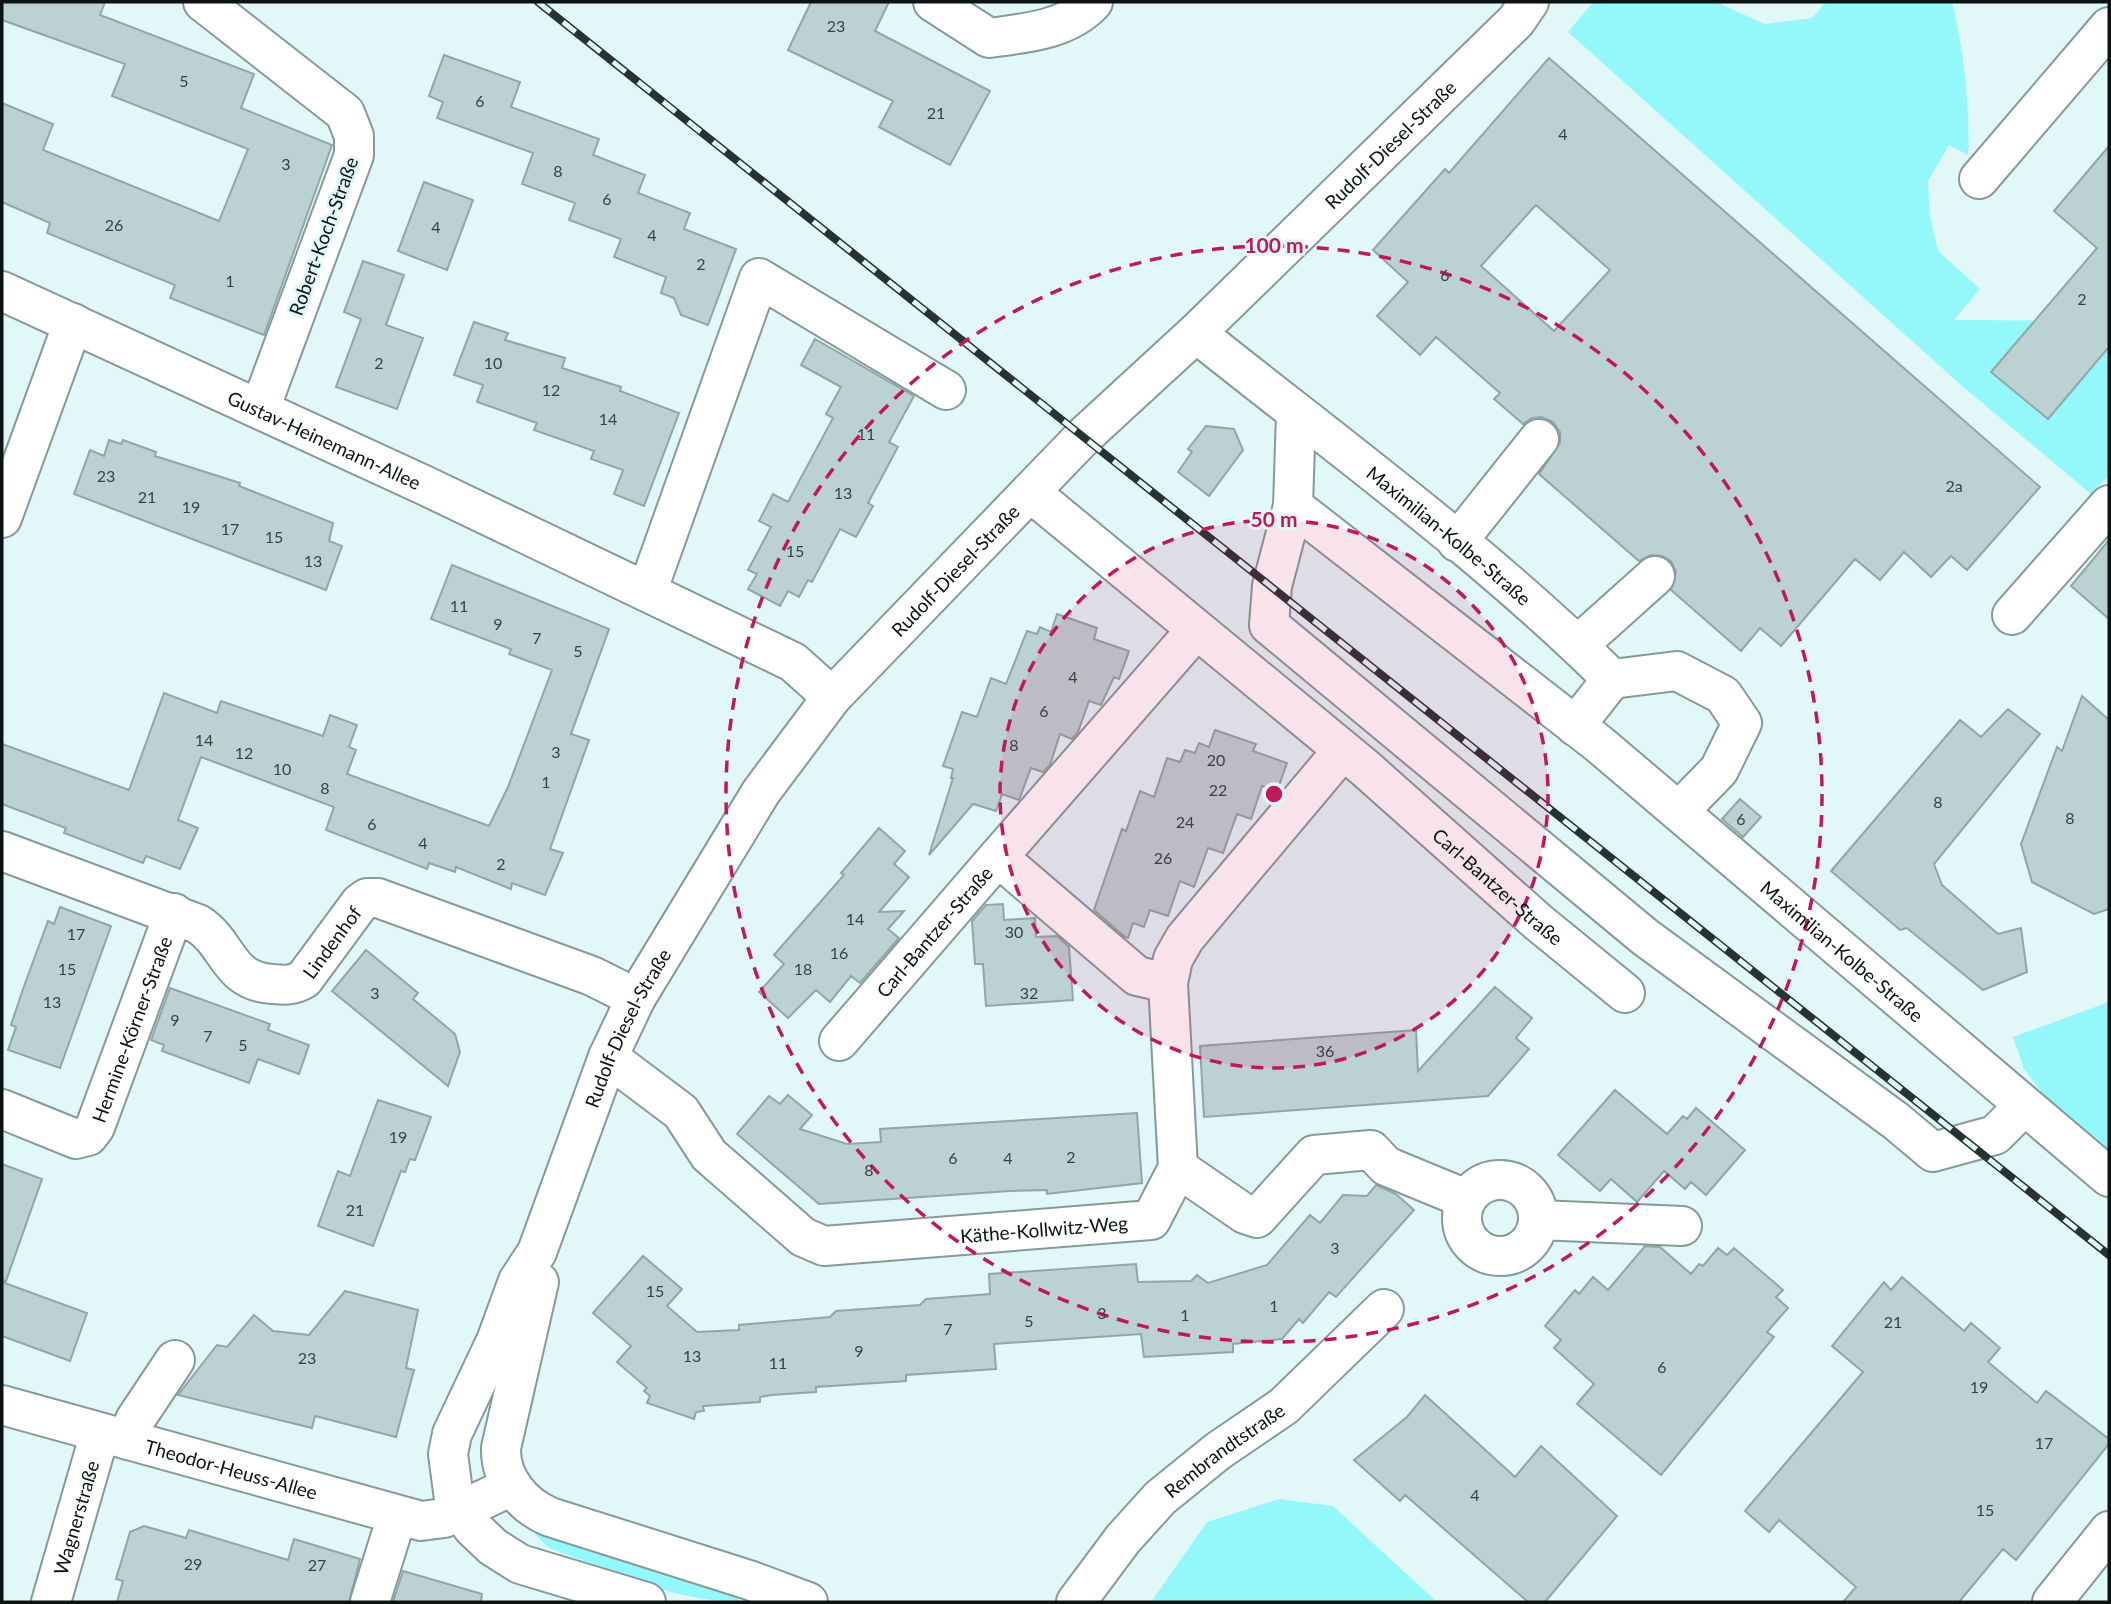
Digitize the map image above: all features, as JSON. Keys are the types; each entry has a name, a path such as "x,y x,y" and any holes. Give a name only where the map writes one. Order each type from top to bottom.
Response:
{"street":[{"name":"Robert-Koch-Straße","path":"203,2 345,113 354,136 354,155 260,409"},
{"path":"933,2 989,38 1040,32 1082,14 1093,2"},
{"name":"Rudolf-Diesel-Straße","path":"460,1510 449,1479 448,1454 452,1434 496,1341 519,1281 537,1252 608,1057 636,998 761,792 832,697 1030,492 1125,396 1196,333 1516,21 1529,2"},
{"path":"1979,179 2109,27"},
{"path":"648,592 759,278 946,390"},
{"name":"Gustav-Heinemann-Allee","path":"2,291 260,409 793,662 832,697"},
{"path":"2,518 73,323"},
{"name":"Maximilian-Kolbe-Straße","path":"1196,333 1457,542 1578,645 1612,679"},
{"path":"1296,414 1293,506 1272,586 1269,625 1645,937 1896,1121 1933,1152 1995,1135 2023,1107"},
{"path":"1457,542 1539,439"},
{"name":"Carl-Bantzer-Straße","path":"1030,492 1343,750 1538,922 1625,993"},
{"path":"2012,615 2109,505"},
{"name":"Maximilian-Kolbe-Straße","path":"1293,506 1575,726 1679,811 2023,1107 2109,1177"},
{"path":"1578,645 1656,576"},
{"path":"998,857 1196,630"},
{"path":"1575,726 1612,679 1677,671 1723,695 1742,723 1718,770 1679,811"},
{"path":"1343,750 1185,938 1173,959 1168,983 1177,1158 1245,1214 1257,1218 1314,1155 1371,1150 1386,1166 1466,1199"},
{"name":"Lindenhof","path":"2,851 174,913 210,932 236,971 249,980 265,984 292,986 304,979 359,902 367,898 378,898 592,976 636,998"},
{"name":"Carl-Bantzer-Straße","path":"839,1041 998,857 1137,976 1168,983"},
{"name":"Hermine-Körner-Straße","path":"2,1109 76,1139 88,1136 95,1126 174,913"},
{"name":"Käthe-Kollwitz-Weg","path":"608,1057 681,1112 692,1126 698,1142 709,1155 803,1237 824,1246 1152,1220 1177,1158"},
{"path":"1503,1179 1513,1182 1532,1197 1538,1220 1529,1243 1508,1255 1483,1252 1473,1245 1462,1226 1461,1217 1466,1199 1481,1184 1503,1179"},
{"path":"1538,1220 1682,1226"},
{"name":"Rudolf-Diesel-Straße","path":"512,1486 501,1462 501,1448 513,1387 540,1290 537,1252"},
{"name":"Rembrandtstraße","path":"1076,1602 1123,1539 1160,1498 1218,1451 1284,1406 1384,1309"},
{"name":"Wagnerstraße","path":"51,1602 114,1436 135,1420 175,1360"},
{"name":"Theodor-Heuss-Allee","path":"2,1405 421,1521 444,1518 512,1486"},
{"path":"512,1486 535,1510 550,1517 750,1580 808,1602"},
{"path":"460,1510 493,1547 520,1564 646,1602"},
{"path":"370,1602 397,1516"},
{"path":"2052,1602 2094,1573 2109,1531"}],"shaded area":[{"path":"1593,2 1716,2 1765,24 1812,18 1826,2 1952,2 1965,78 1968,155 1949,145 1928,181 1930,216 1938,251 1980,289 1954,320 2109,321 2109,475 2091,494 1961,385 1568,32"},
{"path":"2109,1002 2109,1154 2071,1131 2024,1069 2013,1037"},
{"path":"1279,1499 1333,1506 1437,1602 1151,1602 1207,1522"},
{"path":"536,1528 736,1594 739,1601 691,1597 642,1583 549,1548 534,1533"}],"building":[{"path":"2,2 105,2 100,15 254,74 241,108 332,145 264,335 170,298 175,285 47,233 50,223 2,202 2,103 53,124 43,150 219,221 248,149 112,96 125,64 2,20"},
{"path":"811,2 889,2 875,31 990,91 950,165 879,127 893,101 788,50"},
{"path":"444,55 520,82 511,107 599,139 593,155 645,175 638,193 690,213 684,229 736,249 708,325 681,315 674,298 661,293 666,277 614,257 621,239 569,220 575,203 522,184 533,153 437,118 443,102 429,96"},
{"path":"1549,58 2040,487 1967,570 1951,556 1931,577 1904,552 1880,580 1855,559 1781,646 1760,628 1741,651 1671,590 1676,572 1671,561 1662,556 1651,555 1639,561 1539,474 1560,443 1560,432 1553,422 1542,417 1532,418 1523,424 1494,399 1500,393 1436,337 1420,355 1377,316 1408,282 1373,250 1445,169 1449,173","holes":["1536,205 1610,270 1554,331 1481,266"]},
{"path":"2109,146 2109,347 2048,419 1991,372 2097,248 2054,211"},
{"path":"424,182 473,200 447,270 398,251"},
{"path":"363,261 404,275 386,325 423,338 397,409 336,387 361,319 344,312"},
{"path":"474,322 508,333 505,340 565,358 562,368 621,387 620,391 679,413 644,506 614,494 623,470 591,459 594,451 534,430 537,423 477,402 483,385 454,375"},
{"path":"815,339 914,396 889,442 898,447 868,503 873,506 856,537 840,529 812,582 808,580 799,597 788,591 780,606 748,589 757,574 748,570 771,527 759,521 773,494 788,502 833,418 826,414 841,387 801,365"},
{"path":"1206,426 1234,429 1243,450 1209,496 1178,472 1192,452 1188,449"},
{"path":"109,440 121,444 123,440 156,452 155,456 240,483 239,486 333,523 329,541 342,546 326,590 74,494 90,450 104,456"},
{"path":"2109,540 2109,619 2071,586"},
{"path":"452,565 609,629 571,734 589,740 550,849 563,853 545,895 512,883 511,889 456,867 455,872 429,863 427,869 326,830 334,807 201,757 178,820 198,828 180,869 146,856 143,863 64,833 66,828 2,804 2,744 129,790 164,693 217,713 221,701 323,736 330,715 357,725 349,747 356,750 347,774 489,826 508,787 552,670 509,654 511,649 431,619"},
{"path":"1057,614 1097,628 1094,639 1129,651 1119,679 1114,677 1101,705 1089,701 1078,732 1072,739 1060,734 1050,765 1043,772 1031,768 1019,800 1002,794 996,811 973,804 929,855 953,778 953,769 943,766 962,712 977,717 991,678 1006,684 1027,631 1037,634 1040,627 1051,632"},
{"path":"2082,696 2109,720 2109,909 2094,914 2032,882 2021,844 2057,747 2062,751"},
{"path":"2008,709 2040,734 1934,864 1942,885 1998,934 2021,928 2027,972 1983,990 1907,928 1900,930 1831,871 1960,720 1981,737"},
{"path":"1215,730 1256,744 1253,751 1287,763 1277,791 1262,786 1251,819 1237,814 1223,853 1208,848 1194,887 1180,881 1168,916 1150,910 1144,927 1133,923 1128,938 1125,937 1094,910 1122,829 1126,831 1140,791 1154,797 1167,758 1180,762 1185,750 1195,753 1199,743 1209,747"},
{"path":"1740,799 1761,817 1743,837 1722,819"},
{"path":"879,828 905,851 894,864 909,877 879,912 904,911 888,929 899,938 860,983 851,976 830,1002 816,990 788,1018 759,992 784,964 774,955 844,875 841,873"},
{"path":"1003,904 1004,920 1035,918 1036,937 1057,936 1069,947 1073,1000 986,1006 983,964 975,964 972,921 986,905"},
{"path":"60,907 111,926 60,1068 8,1050 16,1027 11,1025 23,989 48,921 54,924"},
{"path":"366,950 418,993 413,999 455,1034 460,1052 448,1086 332,991"},
{"path":"1495,987 1532,1018 1516,1038 1529,1049 1488,1096 1204,1117 1200,1046 1416,1030 1418,1071"},
{"path":"170,988 270,1024 268,1030 309,1045 299,1074 258,1059 249,1083 162,1051 164,1045 151,1040"},
{"path":"1615,1090 1667,1134 1683,1116 1687,1119 1696,1108 1745,1150 1706,1195 1691,1182 1685,1189 1664,1171 1637,1202 1611,1179 1600,1191 1558,1155"},
{"path":"788,1095 812,1115 800,1129 847,1144 881,1142 880,1129 1137,1113 1142,1183 1047,1194 1047,1190 1010,1191 819,1204 737,1134 769,1096 780,1104"},
{"path":"378,1100 431,1117 415,1160 410,1159 405,1172 401,1171 373,1246 318,1226 338,1171 350,1176"},
{"path":"2,1164 42,1179 6,1281 2,1280"},
{"path":"1376,1185 1396,1194 1414,1210 1336,1297 1329,1292 1303,1323 1299,1319 1282,1339 1233,1344 1233,1352 1144,1357 1141,1334 994,1344 996,1369 906,1375 906,1381 816,1387 816,1392 760,1397 760,1402 703,1406 704,1411 696,1412 694,1419 647,1403 650,1396 644,1391 647,1388 617,1362 631,1346 593,1313 643,1256 682,1289 667,1306 697,1332 739,1330 739,1325 830,1317 836,1311 920,1305 926,1299 990,1294 989,1274 1136,1264 1138,1282 1191,1281 1197,1275 1208,1283 1267,1265 1310,1215 1320,1223 1343,1195 1367,1196"},
{"path":"1645,1246 1660,1247 1691,1274 1699,1264 1703,1266 1718,1248 1727,1255 1734,1248 1783,1290 1776,1297 1788,1308 1767,1332 1774,1337 1661,1475 1577,1404 1594,1384 1554,1348 1561,1340 1545,1326 1575,1290 1579,1294 1593,1277 1608,1290"},
{"path":"1902,1277 1964,1331 1971,1323 2000,1348 1988,1362 2037,1403 2046,1391 2109,1439 2109,1444 2016,1560 2003,1549 1959,1602 1843,1602 1856,1587 1779,1520 1769,1532 1745,1511 1863,1372 1832,1346 1884,1282 1891,1290"},
{"path":"2,1282 87,1313 70,1361 2,1336"},
{"path":"345,1291 418,1310 406,1368 414,1370 396,1437 315,1416 312,1428 178,1395 217,1345 227,1347 254,1315 273,1331 309,1335"},
{"path":"1425,1395 1515,1477 1541,1446 1617,1516 1545,1602 1528,1602 1405,1495 1400,1501 1354,1460 1407,1417"},
{"path":"144,1526 186,1538 189,1530 288,1560 294,1539 360,1559 349,1602 117,1602 123,1581 116,1579 130,1532"},
{"path":"403,1571 482,1594 481,1602 393,1602"}],"railway":[{"path":"538,2 2109,1255"}]}
